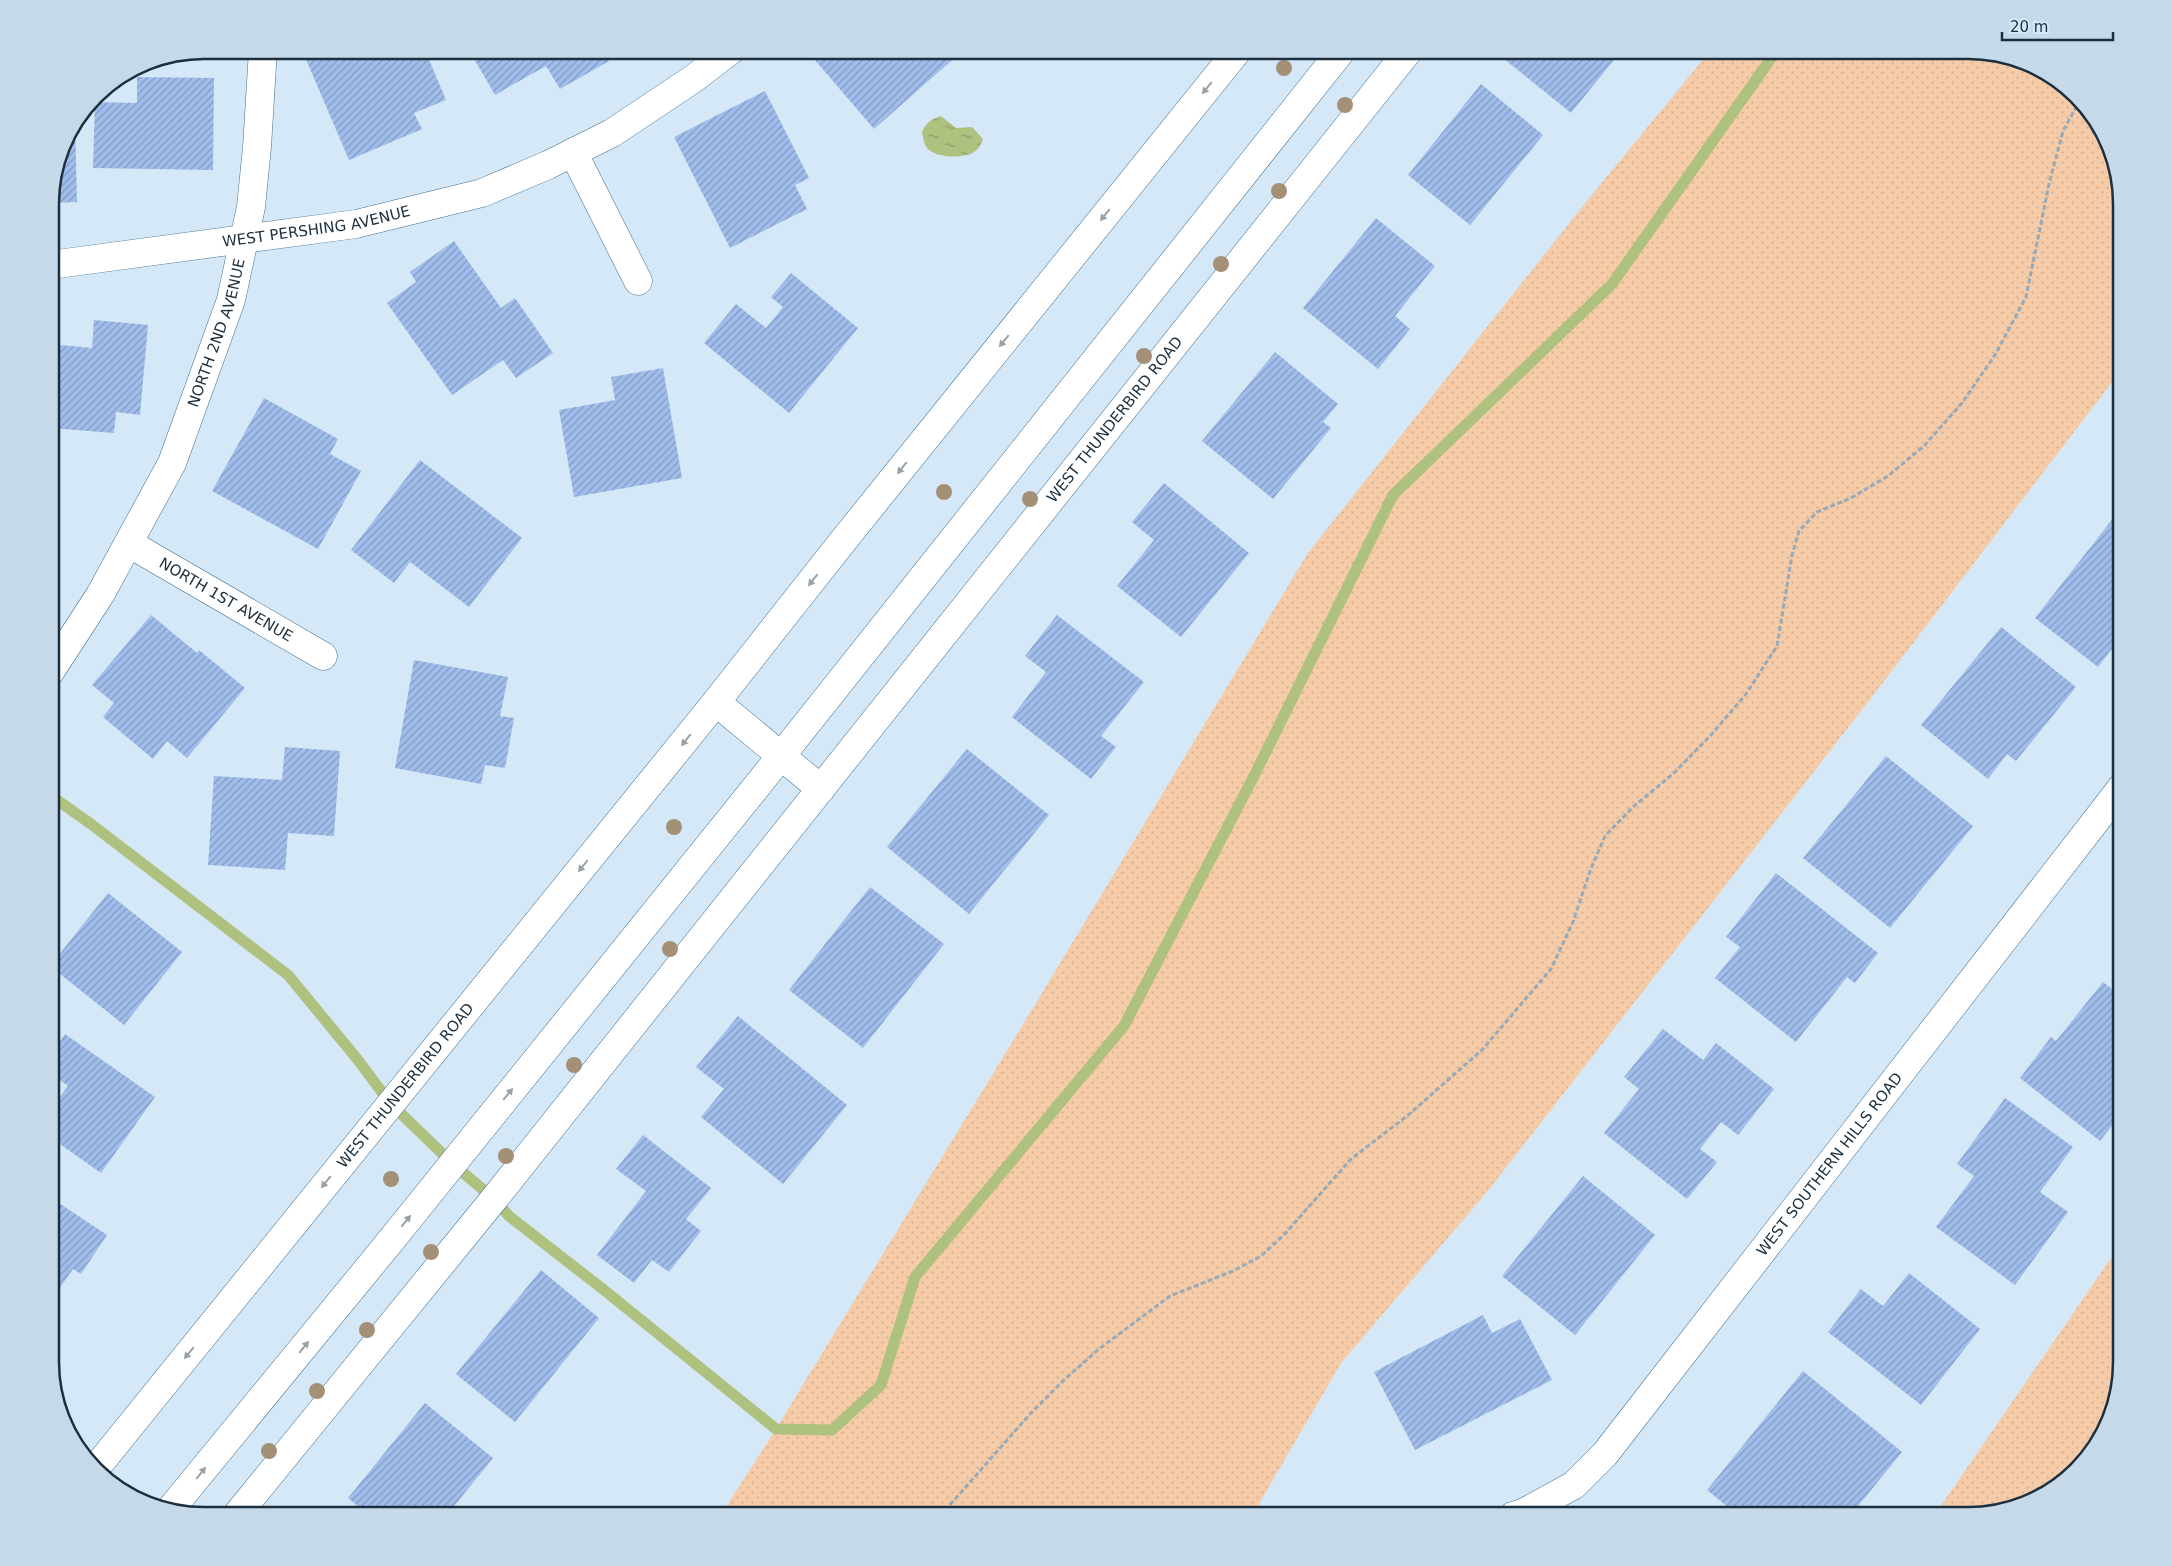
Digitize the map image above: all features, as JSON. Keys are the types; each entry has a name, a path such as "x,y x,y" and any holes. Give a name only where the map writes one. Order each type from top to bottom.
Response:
{"street":[{"name":"NORTH 2ND AVENUE","path":"59,658 130,544 172,463 199,394 231,300 246,239 257,147 262,59"},
{"name":"WEST PERSHING AVENUE","path":"59,264 356,224 482,192 612,133 693,79 719,59"},
{"name":"WEST THUNDERBIRD ROAD","path":"100,1463 716,702 1231,59"},
{"path":"175,1504 393,1238 781,756 1335,59"},
{"name":"WEST THUNDERBIRD ROAD","path":"243,1507 490,1203 1402,59"},
{"path":"573,152 638,281"},
{"name":"NORTH 1ST AVENUE","path":"130,544 323,656"},
{"path":"716,702 821,789"},
{"name":"WEST SOUTHERN HILLS ROAD","path":"1535,1507 1574,1485 1605,1454 2113,799"}],"path":[{"path":"948,1507 1031,1413 1099,1349 1170,1296 1233,1271 1261,1256 1284,1235 1351,1160 1482,1050 1551,969 1573,922 1590,871 1605,836 1633,807 1674,773 1711,735 1746,694 1777,646 1792,555 1799,531 1817,512 1851,498 1888,476 1924,446 1962,403 1996,355 2026,297 2049,184 2063,131 2076,107"}],"shaded area":[{"path":"1704,59 1978,59 2015,66 2041,78 2057,89 2077,108 2089,123 2106,157 2112,185 2113,204 2113,381 1875,693 1487,1192 1341,1363 1259,1507 726,1507 776,1429 1030,1013 1308,553 1586,202"},
{"path":"2113,1255 2112,1381 2106,1409 2094,1435 2083,1451 2064,1471 2049,1483 2015,1500 1987,1506 1940,1507"}],"water":[{"path":"941,116 956,128 972,127 983,139 981,145 974,152 963,156 943,156 931,151 924,142 922,132 929,122"}],"building":[{"path":"306,59 429,59 446,100 414,113 422,129 349,160"},
{"path":"474,59 608,59 609,61 560,89 546,66 495,95"},
{"path":"814,59 953,59 874,129"},
{"path":"1504,59 1615,59 1571,113"},
{"path":"137,77 214,78 213,170 93,168 95,108 100,102 137,103"},
{"path":"1481,84 1543,135 1470,225 1408,175"},
{"path":"765,91 809,178 795,185 807,209 730,248 674,137"},
{"path":"75,137 77,202 59,203 64,166"},
{"path":"1376,218 1435,266 1395,316 1410,329 1378,369 1303,308"},
{"path":"454,241 501,308 515,298 553,353 516,378 503,360 452,395 387,303 416,282 410,272"},
{"path":"791,273 858,328 789,413 704,343 736,304 766,328 783,307 771,297"},
{"path":"94,320 148,325 140,415 116,412 114,433 59,429 59,345 92,348"},
{"path":"1275,352 1338,404 1323,422 1331,428 1273,499 1202,441"},
{"path":"663,368 682,478 574,497 559,410 615,400 611,377"},
{"path":"264,398 338,439 330,454 361,471 318,549 212,491"},
{"path":"420,460 522,538 469,607 410,562 394,583 351,550"},
{"path":"1164,483 1249,553 1181,637 1117,586 1154,540 1132,522"},
{"path":"2113,518 2113,648 2098,667 2035,618"},
{"path":"151,615 197,653 199,650 245,688 187,758 167,741 153,759 103,717 114,703 92,685"},
{"path":"1057,615 1144,682 1101,736 1116,747 1091,779 1012,717 1046,672 1025,656"},
{"path":"2001,627 2076,687 2016,761 2007,754 1988,779 1921,725"},
{"path":"414,660 508,677 500,716 514,718 505,768 485,765 481,784 395,768"},
{"path":"285,747 340,751 334,836 288,833 285,870 208,865 214,776 282,780"},
{"path":"967,749 1049,815 969,914 887,847"},
{"path":"1886,756 1973,826 1890,928 1803,858"},
{"path":"1776,873 1878,953 1855,983 1847,977 1796,1042 1715,978 1740,947 1726,937"},
{"path":"870,887 944,944 863,1048 789,990"},
{"path":"108,893 182,952 124,1025 59,973 59,955"},
{"path":"2103,982 2113,990 2113,1124 2100,1141 2020,1078 2051,1037 2056,1041"},
{"path":"738,1016 847,1105 783,1184 701,1117 724,1089 696,1067"},
{"path":"1663,1029 1703,1060 1716,1043 1774,1089 1738,1135 1721,1122 1700,1149 1717,1162 1687,1199 1604,1133 1639,1089 1624,1077"},
{"path":"65,1034 155,1097 101,1173 59,1143 59,1098 68,1086 59,1080 59,1042"},
{"path":"2005,1098 2073,1147 2040,1192 2068,1212 2015,1285 1936,1227 1974,1176 1957,1164"},
{"path":"643,1135 711,1188 686,1219 701,1231 669,1272 652,1260 634,1283 597,1255 646,1191 616,1169"},
{"path":"1583,1176 1655,1235 1575,1335 1502,1276"},
{"path":"59,1203 107,1235 81,1274 73,1269 59,1289"},
{"path":"541,1270 599,1318 515,1422 456,1374"},
{"path":"1909,1273 1980,1329 1921,1405 1828,1332 1861,1289 1883,1306"},
{"path":"1483,1315 1492,1333 1520,1319 1552,1380 1415,1450 1374,1372"},
{"path":"1803,1371 1902,1452 1857,1507 1728,1507 1707,1490"},
{"path":"425,1403 493,1458 453,1507 359,1507 348,1498"}],"waterway":[{"path":"59,801 288,975 358,1060 390,1103 452,1163 494,1199 509,1216 776,1429 832,1430 881,1385 915,1277 1124,1026 1255,774 1393,495 1612,284 1771,59"}]}
